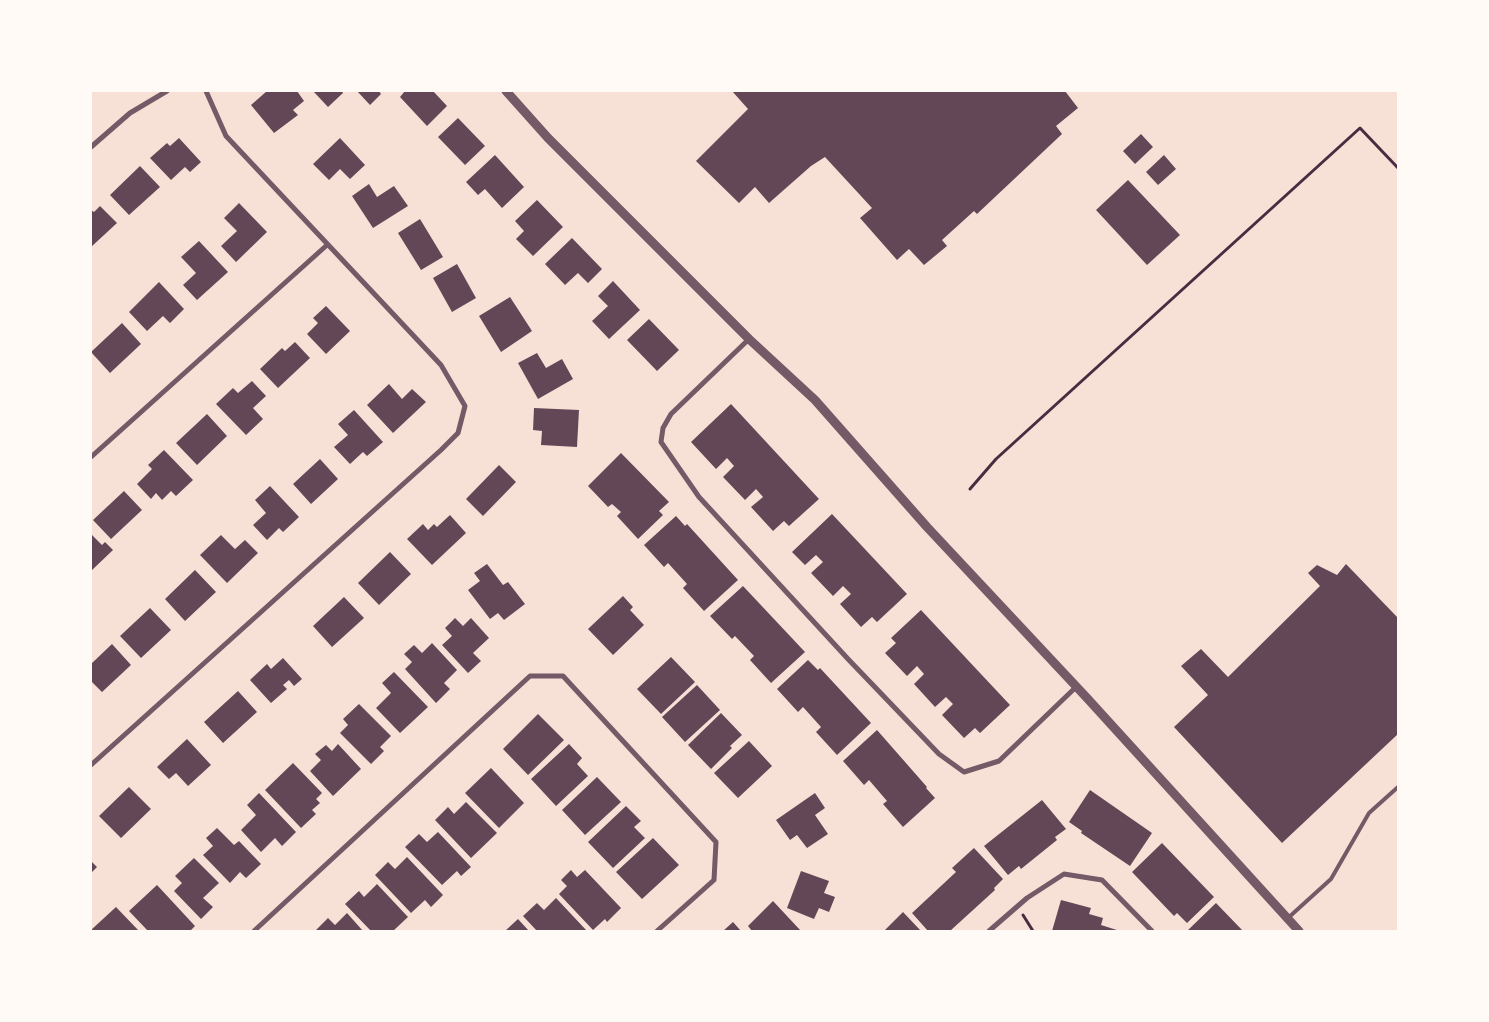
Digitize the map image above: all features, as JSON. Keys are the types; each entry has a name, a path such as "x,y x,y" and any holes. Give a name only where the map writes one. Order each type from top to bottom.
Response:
{"street":[{"path":"91,147 130,113 167,91"},
{"path":"91,765 458,433 465,406 441,365 226,136 206,91"},
{"path":"506,91 548,138 749,339 815,400 927,527 1299,931"},
{"path":"91,457 327,245"},
{"path":"749,339 671,414 663,428 661,442 699,497 848,659 939,754 964,772 999,761 1076,687"},
{"path":"254,931 530,676 563,676 716,842 714,880 657,931"},
{"path":"990,931 1027,898 1064,874 1102,880 1152,931"}],"lane":[{"path":"1288,918 1332,879 1369,813 1398,787"}],"path":[{"path":"970,489 996,459 1360,128 1398,168"},
{"path":"1017,906 1033,931"}],"building":[{"path":"267,91 297,91 304,101 293,110 298,115 274,133 251,105"},
{"path":"313,91 342,91 343,93 328,107"},
{"path":"357,91 379,91 381,94 370,105"},
{"path":"405,91 433,91 447,106 427,126 400,97"},
{"path":"732,91 1065,91 1078,108 1056,126 1062,134 977,214 974,211 942,240 947,246 924,265 909,249 897,260 860,218 872,208 825,157 811,166 769,203 755,187 739,203 696,161 748,109"},
{"path":"458,118 485,146 465,165 438,137"},
{"path":"1141,134 1153,147 1135,164 1123,151"},
{"path":"179,138 201,162 190,172 185,167 171,180 150,158 167,143 170,146"},
{"path":"340,138 365,165 350,179 340,169 329,180 313,164"},
{"path":"495,155 524,187 502,208 485,189 478,195 466,182"},
{"path":"1164,155 1176,169 1158,185 1146,172"},
{"path":"140,166 160,187 129,215 110,195"},
{"path":"1128,180 1180,235 1147,265 1096,210"},
{"path":"369,184 377,197 394,186 408,206 373,228 352,196"},
{"path":"537,200 563,227 533,256 516,239 524,231 515,221"},
{"path":"239,203 267,232 236,262 221,246 237,231 224,218"},
{"path":"100,206 117,223 91,247 91,210 94,212"},
{"path":"420,219 443,257 421,270 398,233"},
{"path":"572,238 602,269 588,283 578,273 565,285 545,264"},
{"path":"199,241 228,272 197,300 183,285 196,273 181,257"},
{"path":"457,264 476,298 452,312 433,278"},
{"path":"613,281 640,310 609,339 592,321 608,306 598,296"},
{"path":"159,282 184,309 170,323 163,316 147,331 129,312"},
{"path":"510,297 532,331 501,352 479,316"},
{"path":"326,306 350,331 326,354 307,334 318,323 313,318"},
{"path":"649,319 679,350 657,371 627,340"},
{"path":"122,323 141,344 110,373 91,352"},
{"path":"295,342 310,358 278,388 260,369 282,348 285,351"},
{"path":"537,353 546,368 562,359 573,379 538,399 518,363"},
{"path":"252,381 266,396 253,408 263,419 246,435 216,404 233,388 238,393"},
{"path":"389,384 402,399 412,389 426,402 393,433 367,405"},
{"path":"731,404 819,499 789,526 784,521 773,531 751,507 763,497 756,489 745,500 723,477 734,466 727,458 716,469 691,442"},
{"path":"534,408 579,410 577,447 541,445 542,431 533,430"},
{"path":"354,410 383,442 367,456 363,452 350,464 334,447 348,435 338,424"},
{"path":"207,414 227,436 197,465 176,443"},
{"path":"164,450 193,480 176,496 171,491 162,500 156,493 151,499 137,484 152,469 148,465"},
{"path":"621,453 669,502 659,511 663,515 638,539 617,516 621,512 612,504 608,507 588,486"},
{"path":"320,459 338,479 311,504 293,484"},
{"path":"499,465 516,482 483,516 466,499"},
{"path":"270,486 299,517 283,532 279,528 267,540 253,525 266,513 255,500"},
{"path":"124,491 142,510 111,539 93,520"},
{"path":"832,514 907,594 877,622 872,617 861,627 840,604 851,594 843,586 833,596 811,573 823,562 816,555 805,565 792,552"},
{"path":"450,515 466,533 432,565 407,539 423,524 428,530 434,524 437,527"},
{"path":"676,516 685,526 687,524 738,580 704,611 683,588 687,584 668,563 664,567 644,545"},
{"path":"91,534 102,545 105,542 113,550 91,571"},
{"path":"221,535 235,549 245,540 258,553 227,583 200,555"},
{"path":"390,552 411,574 379,605 358,583"},
{"path":"487,564 503,585 508,582 525,604 504,620 498,613 490,619 468,590 480,581 474,573"},
{"path":"1346,564 1398,618 1398,734 1282,843 1174,727 1208,695 1181,666 1201,649 1228,677 1320,586 1308,573 1317,565 1337,575"},
{"path":"195,570 216,592 185,621 165,599"},
{"path":"743,586 805,652 771,683 750,660 754,656 735,636 732,639 710,616"},
{"path":"623,596 633,607 630,610 644,625 613,655 588,629"},
{"path":"344,597 364,618 332,647 313,626"},
{"path":"150,608 171,630 141,658 120,636"},
{"path":"921,610 1010,705 980,733 975,728 964,738 942,715 953,704 946,697 935,707 914,684 924,674 917,666 907,676 885,653 896,643 891,638"},
{"path":"455,618 463,626 471,618 489,638 473,653 481,661 468,673 442,645 452,636 445,628"},
{"path":"432,643 457,670 444,683 450,689 436,703 405,669 412,662 404,654 414,645 422,653"},
{"path":"112,644 131,665 102,692 91,681 91,664"},
{"path":"671,657 695,682 661,714 637,689"},
{"path":"283,658 302,679 294,686 289,680 283,685 287,689 271,703 250,680 267,664 271,669"},
{"path":"808,660 818,670 820,668 871,723 837,755 816,732 821,727 803,707 798,712 777,689"},
{"path":"394,672 428,707 400,733 376,708 391,693 382,683"},
{"path":"697,685 720,710 685,742 662,717"},
{"path":"238,691 257,712 223,743 204,722"},
{"path":"359,704 391,736 380,747 384,751 371,764 340,733 348,725 343,719"},
{"path":"721,713 742,735 711,769 688,745"},
{"path":"538,714 564,740 528,775 503,749"},
{"path":"877,730 935,798 903,827 883,804 887,801 869,780 864,785 843,761"},
{"path":"187,739 211,765 188,786 176,773 169,779 157,767"},
{"path":"749,741 772,766 738,798 714,773"},
{"path":"338,744 361,769 333,796 310,771 321,760 315,754 326,745 332,751"},
{"path":"569,744 582,758 577,764 588,776 556,806 531,779"},
{"path":"293,763 322,793 316,799 320,803 312,810 316,814 301,828 265,790"},
{"path":"491,768 524,803 499,828 465,793"},
{"path":"597,777 621,802 585,835 562,810"},
{"path":"129,787 151,809 121,838 99,816"},
{"path":"1090,790 1152,833 1130,866 1081,833 1082,831 1069,822"},
{"path":"259,793 296,832 282,846 275,838 261,852 241,830 256,815 247,805"},
{"path":"815,793 825,808 815,815 828,834 807,848 797,835 790,840 776,820"},
{"path":"1042,800 1066,829 1055,837 1057,840 1021,869 1019,866 1008,875 984,846"},
{"path":"466,802 497,833 471,858 435,820 448,807 454,814"},
{"path":"626,806 641,821 634,827 645,838 613,868 588,842"},
{"path":"217,828 234,845 239,841 261,864 246,878 240,872 230,883 203,855 213,846 206,838"},
{"path":"438,832 471,867 461,876 457,871 442,885 405,847 419,834 427,842"},
{"path":"653,838 679,865 642,899 616,872"},
{"path":"1162,843 1214,897 1187,923 1177,913 1174,916 1132,872"},
{"path":"974,848 1003,879 994,888 995,890 950,931 928,931 912,913 956,872 952,868"},
{"path":"407,857 443,895 431,907 425,900 411,913 375,875 388,862 395,869"},
{"path":"194,858 219,883 203,898 213,907 201,919 174,891 182,883 175,876"},
{"path":"91,861 97,867 91,873"},
{"path":"571,870 577,877 585,870 621,908 607,922 605,919 593,930 559,894 567,886 561,880"},
{"path":"801,871 829,881 824,893 835,897 829,912 819,908 814,919 787,908"},
{"path":"377,884 408,917 393,931 371,931 345,904 359,891 364,897"},
{"path":"157,885 195,926 190,931 148,931 129,911"},
{"path":"556,898 587,931 537,931 523,916 537,903 544,910"},
{"path":"1061,900 1091,908 1089,914 1103,918 1101,925 1120,931 1052,931"},
{"path":"773,901 801,931 752,931 748,926"},
{"path":"1216,903 1243,931 1187,931"},
{"path":"116,907 139,931 91,931 91,930"},
{"path":"903,912 921,931 884,931"},
{"path":"347,913 363,931 315,931 328,918 335,925"},
{"path":"518,919 529,931 505,931"},
{"path":"733,922 741,931 723,931"}]}
